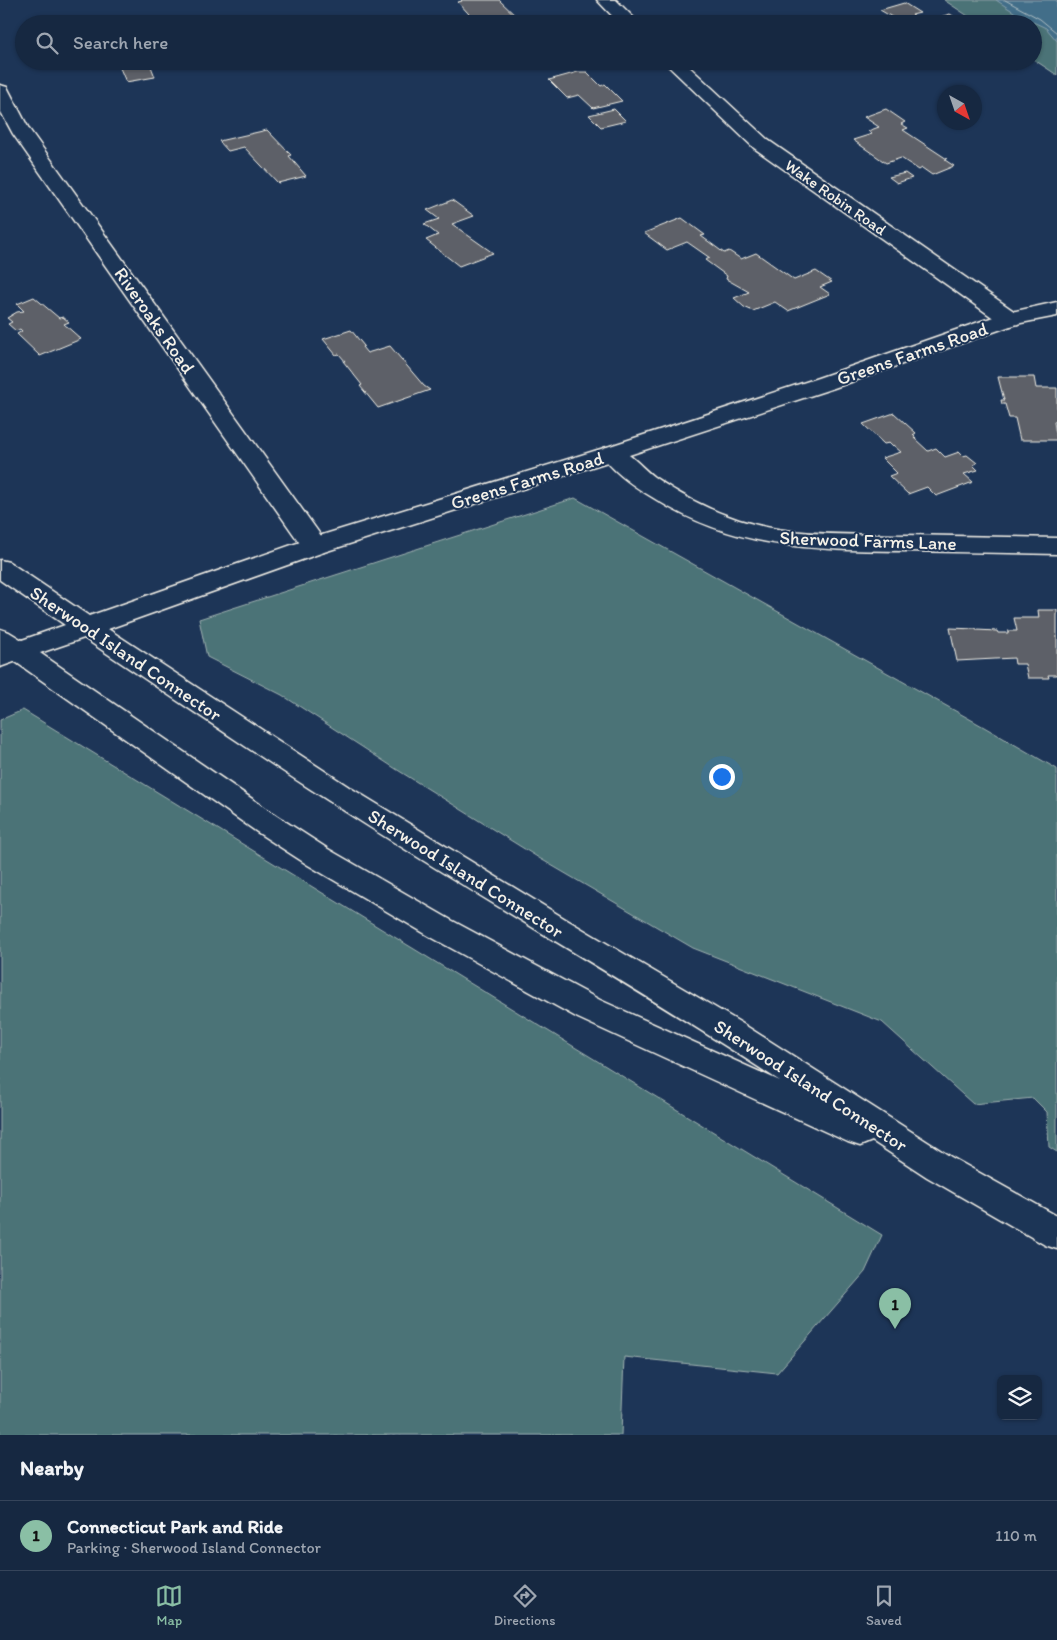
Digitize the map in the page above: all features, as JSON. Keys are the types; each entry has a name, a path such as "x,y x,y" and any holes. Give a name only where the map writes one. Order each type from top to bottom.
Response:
{"main road":[{"path":"606,0 622,15"},
{"name":"Wake Robin Road","path":"682,70 761,144 1010,319"},
{"name":"Riveroaks Road","path":"0,90 20,130 315,546"},
{"name":"Greens Farms Road","path":"6,649 85,626 315,546 612,453 826,383 1010,319 1057,308"},
{"name":"Sherwood Farms Lane","path":"612,453 627,469 678,502 702,514 753,533 809,542 1057,546"},
{"name":"Sherwood Island Connector","path":"0,568 339,794 547,923 732,1033 939,1167 1057,1234"},
{"name":"Sherwood Island Connector","path":"6,649 266,824 318,857 440,928 589,1009 939,1167"}],"green space":[{"path":"944,0 1057,0 1057,75 1042,65 1042,15 966,15"},
{"path":"575,498 1057,769 1057,1152 1049,1147 1047,1112 1033,1098 973,1104 882,1022 693,948 539,858 282,695 207,657 199,619"},
{"path":"23,710 882,1235 865,1272 777,1373 624,1357 621,1435 0,1435 0,720"}],"water":[{"path":"996,0 1057,0 1057,41 1046,28 1042,26 1042,15 1018,15"}],"building":[{"path":"499,0 515,15 470,15 458,2"},
{"path":"904,3 920,13 888,15 880,10"},
{"path":"121,70 152,70 155,77 126,82"},
{"path":"578,72 587,72 601,86 605,84 622,101 593,108 579,95 567,98 549,80"},
{"path":"614,109 626,121 601,127 589,115"},
{"path":"886,109 905,122 901,124 908,128 903,130 947,159 945,160 954,166 932,175 922,168 919,170 901,158 886,163 853,140 872,134 868,131 879,127 864,117"},
{"path":"267,130 291,155 289,156 306,176 278,183 244,147 228,151 219,141"},
{"path":"905,173 912,178 897,183 889,177"},
{"path":"452,200 474,216 452,224 493,253 459,266 426,240 438,235 424,224 439,219 427,210"},
{"path":"682,218 705,235 701,236 724,253 729,251 741,259 756,253 794,280 816,271 832,282 820,287 830,294 788,311 775,302 753,311 744,307 734,298 749,292 726,279 727,276 705,260 710,258 687,242 667,250 644,233"},
{"path":"34,297 59,318 63,317 69,322 64,324 81,339 40,356 17,334 22,331 20,329 16,331 8,324 12,322 7,318 17,312 24,311 17,304"},
{"path":"351,330 364,346 362,347 367,353 390,346 424,386 430,390 378,408 360,386 362,385 343,361 345,361 339,354 336,355 323,339"},
{"path":"998,377 1034,377 1036,388 1057,388 1057,421 1054,422 1057,440 1020,440 1015,418 1009,418 1005,404 1002,404 1001,400 1004,400"},
{"path":"894,413 916,433 913,435 916,438 914,438 928,451 936,448 945,457 959,452 963,456 967,455 977,463 973,465 978,470 964,474 973,482 936,496 927,487 908,494 889,476 897,473 882,458 901,452 889,443 884,444 863,424"},
{"path":"1038,610 1057,610 1057,675 1048,675 1049,678 1028,678 1025,664 1015,664 1014,658 957,661 950,628 1008,633 1008,631 1017,631 1014,618 1039,618"}],"place":[{"name":"Connecticut Park and Ride","path":"895,1329"}]}
